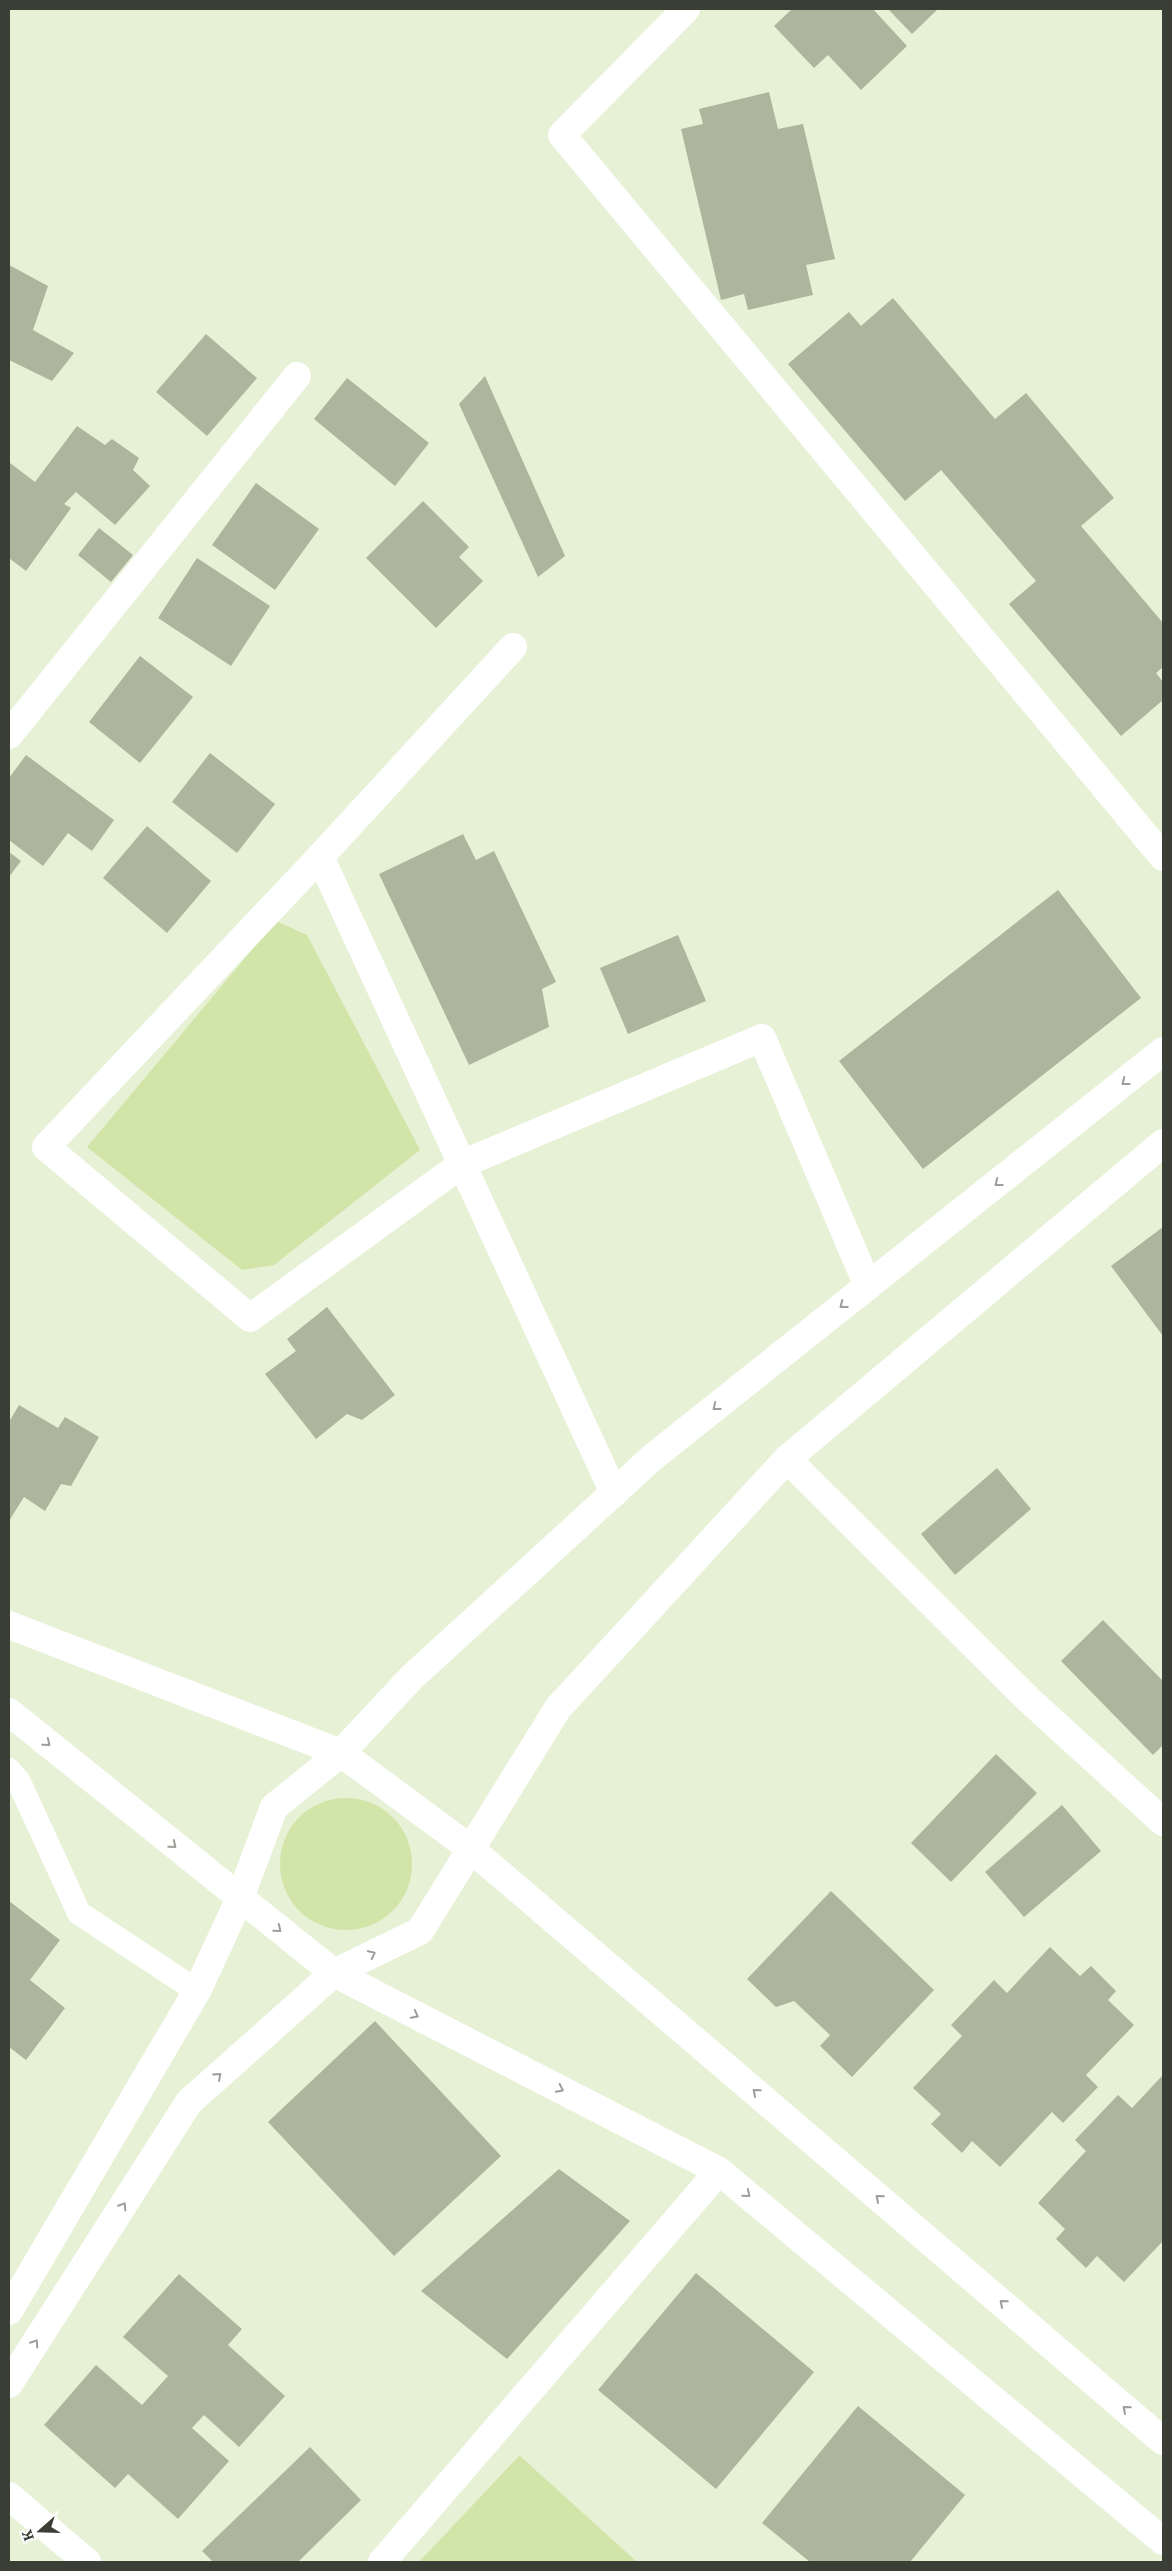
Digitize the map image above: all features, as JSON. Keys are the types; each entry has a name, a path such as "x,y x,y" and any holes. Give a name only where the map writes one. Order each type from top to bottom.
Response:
{"main road":[{"path":"686,9 562,135 1163,856"},
{"path":"9,735 297,376"},
{"path":"513,647 320,857 46,1147 250,1318 462,1164 762,1038 868,1286"},
{"path":"320,857 614,1493"},
{"path":"9,2311 196,1991 240,1898 274,1807 341,1753 411,1678 653,1457 1163,1051"},
{"path":"9,2384 189,2102 334,1973 420,1931 558,1708 787,1459 1163,1143"},
{"path":"787,1459 1029,1700 1163,1822"},
{"path":"9,1625 341,1753 471,1849 1163,2440"},
{"path":"9,1712 334,1973 720,2171 1163,2541"},
{"path":"382,2562 720,2171"},
{"path":"9,2496 87,2562"}],"lane":[{"path":"9,1770 19,1782 79,1913 196,1991"}],"green space":[{"path":"276,921 307,935 420,1150 274,1265 242,1270 87,1147"},
{"path":"346,1798 359,1799 371,1803 393,1817 407,1839 411,1851 411,1877 407,1889 393,1911 371,1925 359,1929 346,1930 333,1929 321,1925 299,1911 285,1889 281,1877 280,1864 281,1851 285,1839 299,1817 321,1803 333,1799"},
{"path":"520,2456 637,2562 419,2562"}],"building":[{"path":"792,9 873,9 907,46 861,90 828,55 814,68 774,26"},
{"path":"888,9 938,9 912,34"},
{"path":"769,92 778,129 803,124 835,259 806,265 813,295 748,310 744,294 721,300 681,129 703,124 699,109"},
{"path":"9,265 48,286 33,330 74,353 52,381 9,360"},
{"path":"893,298 995,419 1026,393 1114,498 1081,526 1163,623 1163,667 1156,673 1163,682 1163,700 1121,736 1009,604 1036,581 941,470 905,501 788,364 849,312 861,326"},
{"path":"206,334 257,378 207,436 156,392"},
{"path":"485,376 565,556 538,577 459,404"},
{"path":"347,378 429,443 395,486 314,419"},
{"path":"77,426 105,445 112,439 139,458 133,470 150,486 115,525 76,492 64,504 71,508 26,571 9,558 9,465 10,463 35,482"},
{"path":"256,483 319,529 275,590 212,545"},
{"path":"423,501 469,547 459,557 483,581 436,628 366,558"},
{"path":"99,528 133,555 111,582 78,555"},
{"path":"197,558 270,606 231,666 158,618"},
{"path":"140,656 193,697 140,763 89,722"},
{"path":"210,753 275,804 237,853 172,802"},
{"path":"26,755 114,820 92,851 68,833 43,866 9,840 9,778"},
{"path":"147,826 211,881 167,933 103,878"},
{"path":"463,834 476,860 494,851 556,982 542,989 549,1027 469,1065 379,874"},
{"path":"9,852 21,861 9,877"},
{"path":"1058,890 1141,998 923,1169 839,1061"},
{"path":"678,935 706,1001 628,1034 600,968"},
{"path":"1163,1227 1163,1336 1111,1266"},
{"path":"327,1307 395,1395 362,1420 347,1414 316,1439 265,1374 296,1351 287,1339"},
{"path":"19,1405 58,1428 65,1417 99,1437 71,1486 61,1484 45,1511 24,1497 9,1521 9,1422"},
{"path":"997,1468 1031,1509 955,1575 921,1534"},
{"path":"1103,1620 1163,1681 1163,1745 1153,1755 1061,1661"},
{"path":"996,1754 1037,1793 951,1882 911,1843"},
{"path":"1062,1805 1101,1851 1024,1917 985,1872"},
{"path":"831,1891 934,1990 852,2077 820,2046 830,2035 794,2001 776,2007 747,1979"},
{"path":"9,1901 60,1940 30,1980 65,2008 26,2060 9,2047"},
{"path":"1050,1947 1080,1976 1091,1966 1116,1991 1108,2000 1134,2025 1086,2075 1098,2087 1063,2123 1052,2112 1000,2167 972,2141 962,2153 931,2124 941,2114 913,2088 962,2036 951,2025 994,1980 1007,1993"},
{"path":"375,2021 501,2156 394,2256 268,2122"},
{"path":"1163,2075 1163,2241 1124,2282 1097,2256 1086,2268 1056,2239 1065,2229 1038,2203 1086,2151 1075,2140 1118,2095 1132,2108"},
{"path":"559,2169 630,2221 507,2359 421,2291"},
{"path":"696,2273 814,2372 716,2489 598,2390"},
{"path":"179,2274 242,2329 228,2345 285,2396 239,2447 204,2415 192,2428 229,2461 178,2519 128,2474 115,2488 44,2425 96,2365 142,2405 168,2376 123,2337"},
{"path":"858,2406 965,2495 910,2562 810,2562 762,2523"},
{"path":"310,2447 361,2500 298,2562 213,2562 202,2551"}]}
